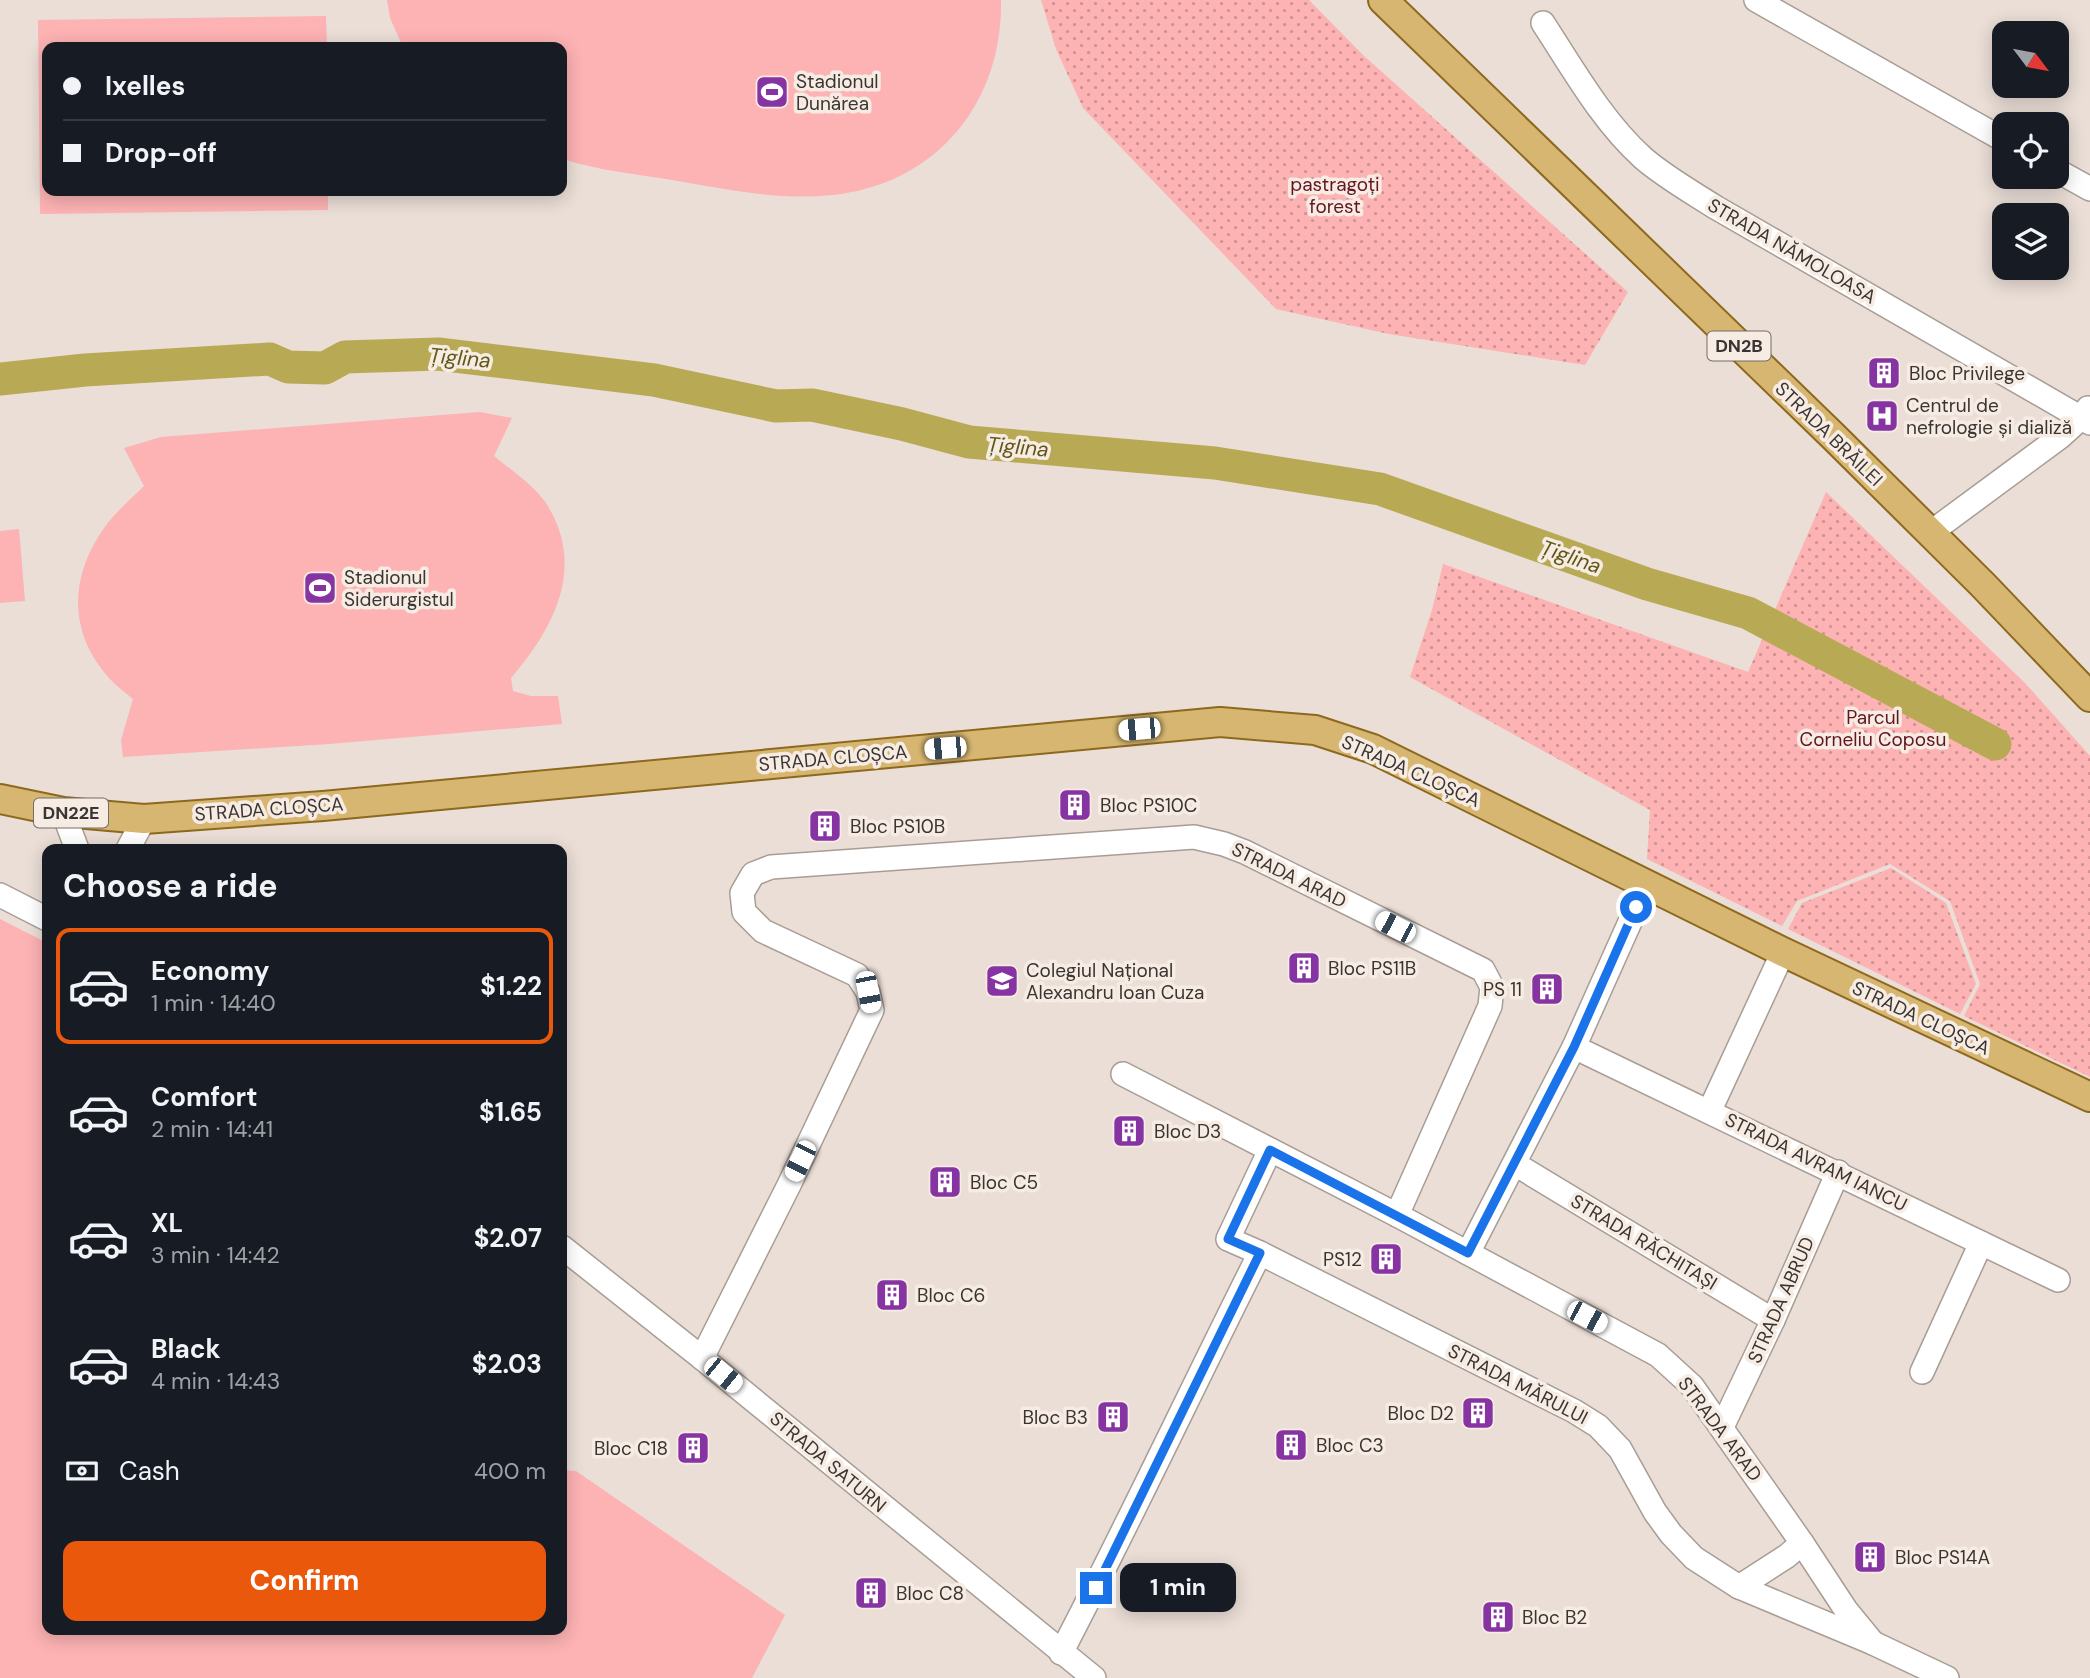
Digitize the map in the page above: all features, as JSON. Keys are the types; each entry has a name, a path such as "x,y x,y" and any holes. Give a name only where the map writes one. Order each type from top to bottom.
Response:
{"main road":[{"name":"STRADA BRĂILEI","path":"1383,0 1930,533 2090,697"},
{"name":"STRADA CLOȘCA","path":"0,799 63,812 144,819 323,806 1220,722 1315,730 1373,749 1783,952 2087,1094"}],"street":[{"path":"1756,0 1992,133"},
{"name":"STRADA NĂMOLOASA","path":"1543,23 1620,135 1669,178 1714,207 2087,415"},
{"path":"2069,177 2090,189"},
{"path":"1930,533 2087,415"},
{"path":"63,812 76,844"},
{"path":"131,844 144,819"},
{"name":"STRADA ARAD","path":"702,1358 789,1185 872,1010 868,992 857,975 763,931 744,912 742,894 753,874 771,867 1194,837 1245,852 1483,970 1492,987 1490,1006 1397,1215"},
{"path":"1468,1253 1574,1047 1647,884"},
{"path":"0,895 42,916"},
{"path":"1710,1111 1783,952"},
{"name":"STRADA AVRAM IANCU","path":"1574,1047 2058,1280"},
{"name":"STRADA ARAD","path":"1123,1074 1397,1215 1658,1355 1692,1386 1846,1610 1872,1643"},
{"name":"STRADA MĂRULUI","path":"1270,1150 1228,1239 1574,1411 1598,1426 1620,1449 1655,1511 1671,1534 1694,1558 1739,1587 1947,1678"},
{"name":"STRADA RĂCHITAȘI","path":"1515,1164 1773,1320"},
{"name":"STRADA ABRUD","path":"1722,1427 1773,1320 1838,1172"},
{"path":"1922,1372 1981,1242"},
{"name":"STRADA SATURN","path":"567,1251 1094,1678"},
{"path":"1061,1653 1107,1566 1154,1465 1260,1253"},
{"path":"1739,1587 1802,1543"}],"green space":[{"name":"Stadionul Dunărea","path":"387,0 1001,0 998,40 989,76 973,109 952,137 926,161 895,179 859,191 801,197 727,189 602,169 567,161 567,42 401,42 390,18"},
{"name":"pastragoți forest","path":"1041,0 1309,0 1363,55 1628,292 1585,365 1389,334 1276,309 1083,108 1056,49"},
{"path":"326,16 327,42 42,42 42,196 328,196 328,210 40,214 38,20"},
{"name":"Stadionul Siderurgistul","path":"480,412 512,418 494,456 538,493 549,508 559,531 564,554 564,576 559,598 540,639 511,678 513,691 531,696 558,696 562,724 329,744 123,757 121,740 133,699 112,681 96,661 87,644 78,608 79,589 90,552 109,521 144,486 124,448 161,437"},
{"name":"Parcul Corneliu Coposu","path":"1826,492 2025,683 2090,756 2090,1077 1964,1016 1980,984 1950,901 1890,864 1797,901 1782,926 1647,859 1650,810 1410,677 1432,610 1443,564 1748,672"},
{"path":"19,529 25,601 0,603 0,531"},
{"path":"1891,868 1946,903 1976,984 1960,1014 1788,929 1802,903"},
{"path":"0,919 42,940 42,1635 567,1635 567,1470 576,1471 785,1615 752,1678 0,1678"}],"waterway":[{"name":"Țiglina","path":"0,379 85,370 270,359 288,367 325,368 345,357 438,354 654,380 776,406 812,405 902,424 969,442 1215,463 1380,489 1647,584 1748,613 1995,744"}],"place":[{"name":"Stadionul Dunărea","path":"772,92"},
{"name":"Bloc Privilege","path":"1884,373"},
{"name":"Centrul de nefrologie și dializă","path":"1882,416"},
{"name":"Stadionul Siderurgistul","path":"320,588"},
{"name":"Bloc PS10C","path":"1075,805"},
{"name":"Bloc PS10B","path":"825,826"},
{"name":"Bloc PS11B","path":"1304,968"},
{"name":"Colegiul Național Alexandru Ioan Cuza","path":"1002,981"},
{"name":"PS 11","path":"1547,989"},
{"name":"Bloc D3","path":"1129,1131"},
{"name":"Bloc C5","path":"945,1182"},
{"name":"PS12","path":"1386,1259"},
{"name":"Bloc C6","path":"892,1295"},
{"name":"Bloc D2","path":"1478,1413"},
{"name":"Bloc B3","path":"1113,1417"},
{"name":"Bloc C3","path":"1291,1445"},
{"name":"Bloc C18","path":"693,1448"},
{"name":"Bloc PS14A","path":"1870,1557"},
{"name":"Bloc C8","path":"871,1593"},
{"name":"Bloc B2","path":"1498,1617"}],"route":[{"path":"1096,1588 1260,1253 1228,1239 1270,1150 1468,1253 1574,1047 1636,907"}]}
